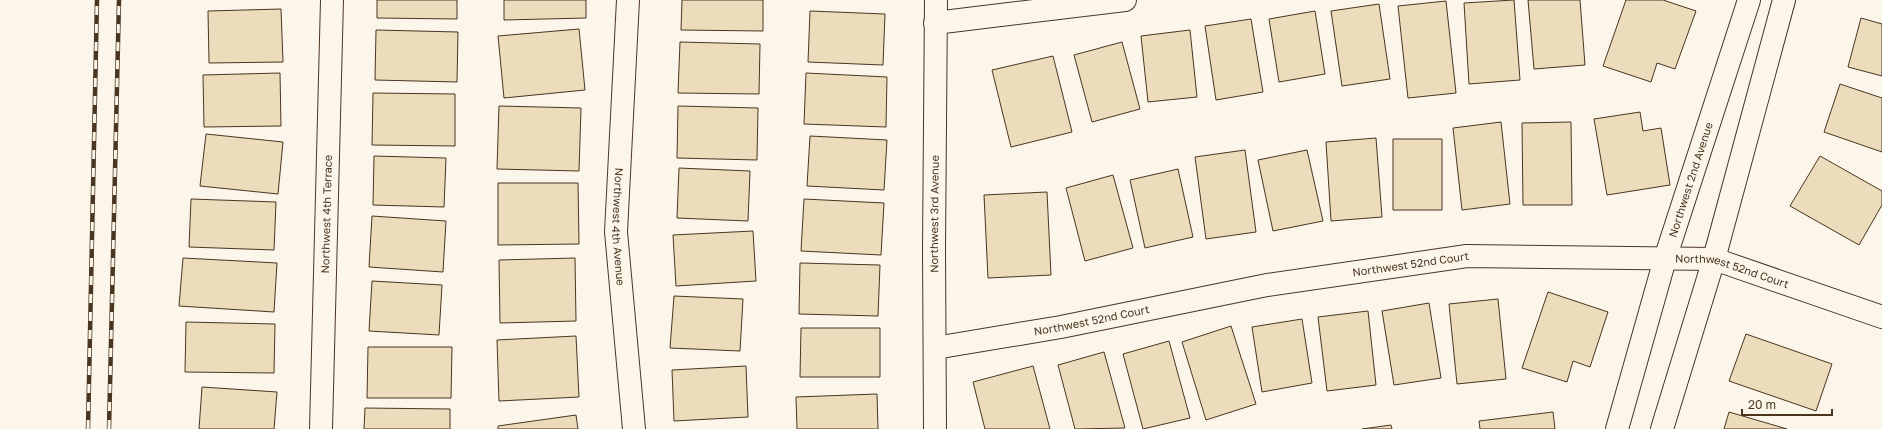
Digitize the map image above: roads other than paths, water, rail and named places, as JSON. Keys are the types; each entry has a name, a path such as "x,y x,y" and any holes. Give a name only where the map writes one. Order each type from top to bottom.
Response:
{"street":[{"name":"Northwest 4th Terrace","path":"321,429 332,0"},
{"name":"Northwest 4th Avenue","path":"628,0 616,232 634,429"},
{"name":"Northwest 3rd Avenue","path":"934,429 936,0"},
{"path":"935,23 1125,0"},
{"name":"Northwest 2nd Avenue","path":"1617,429 1665,259 1749,0"},
{"path":"1662,429 1714,259 1784,0"},
{"name":"Northwest 52nd Court","path":"935,348 1061,327 1267,285 1467,256 1714,259 1882,317"}],"railway":[{"path":"88,429 97,0"},
{"path":"109,429 119,0"}]}
